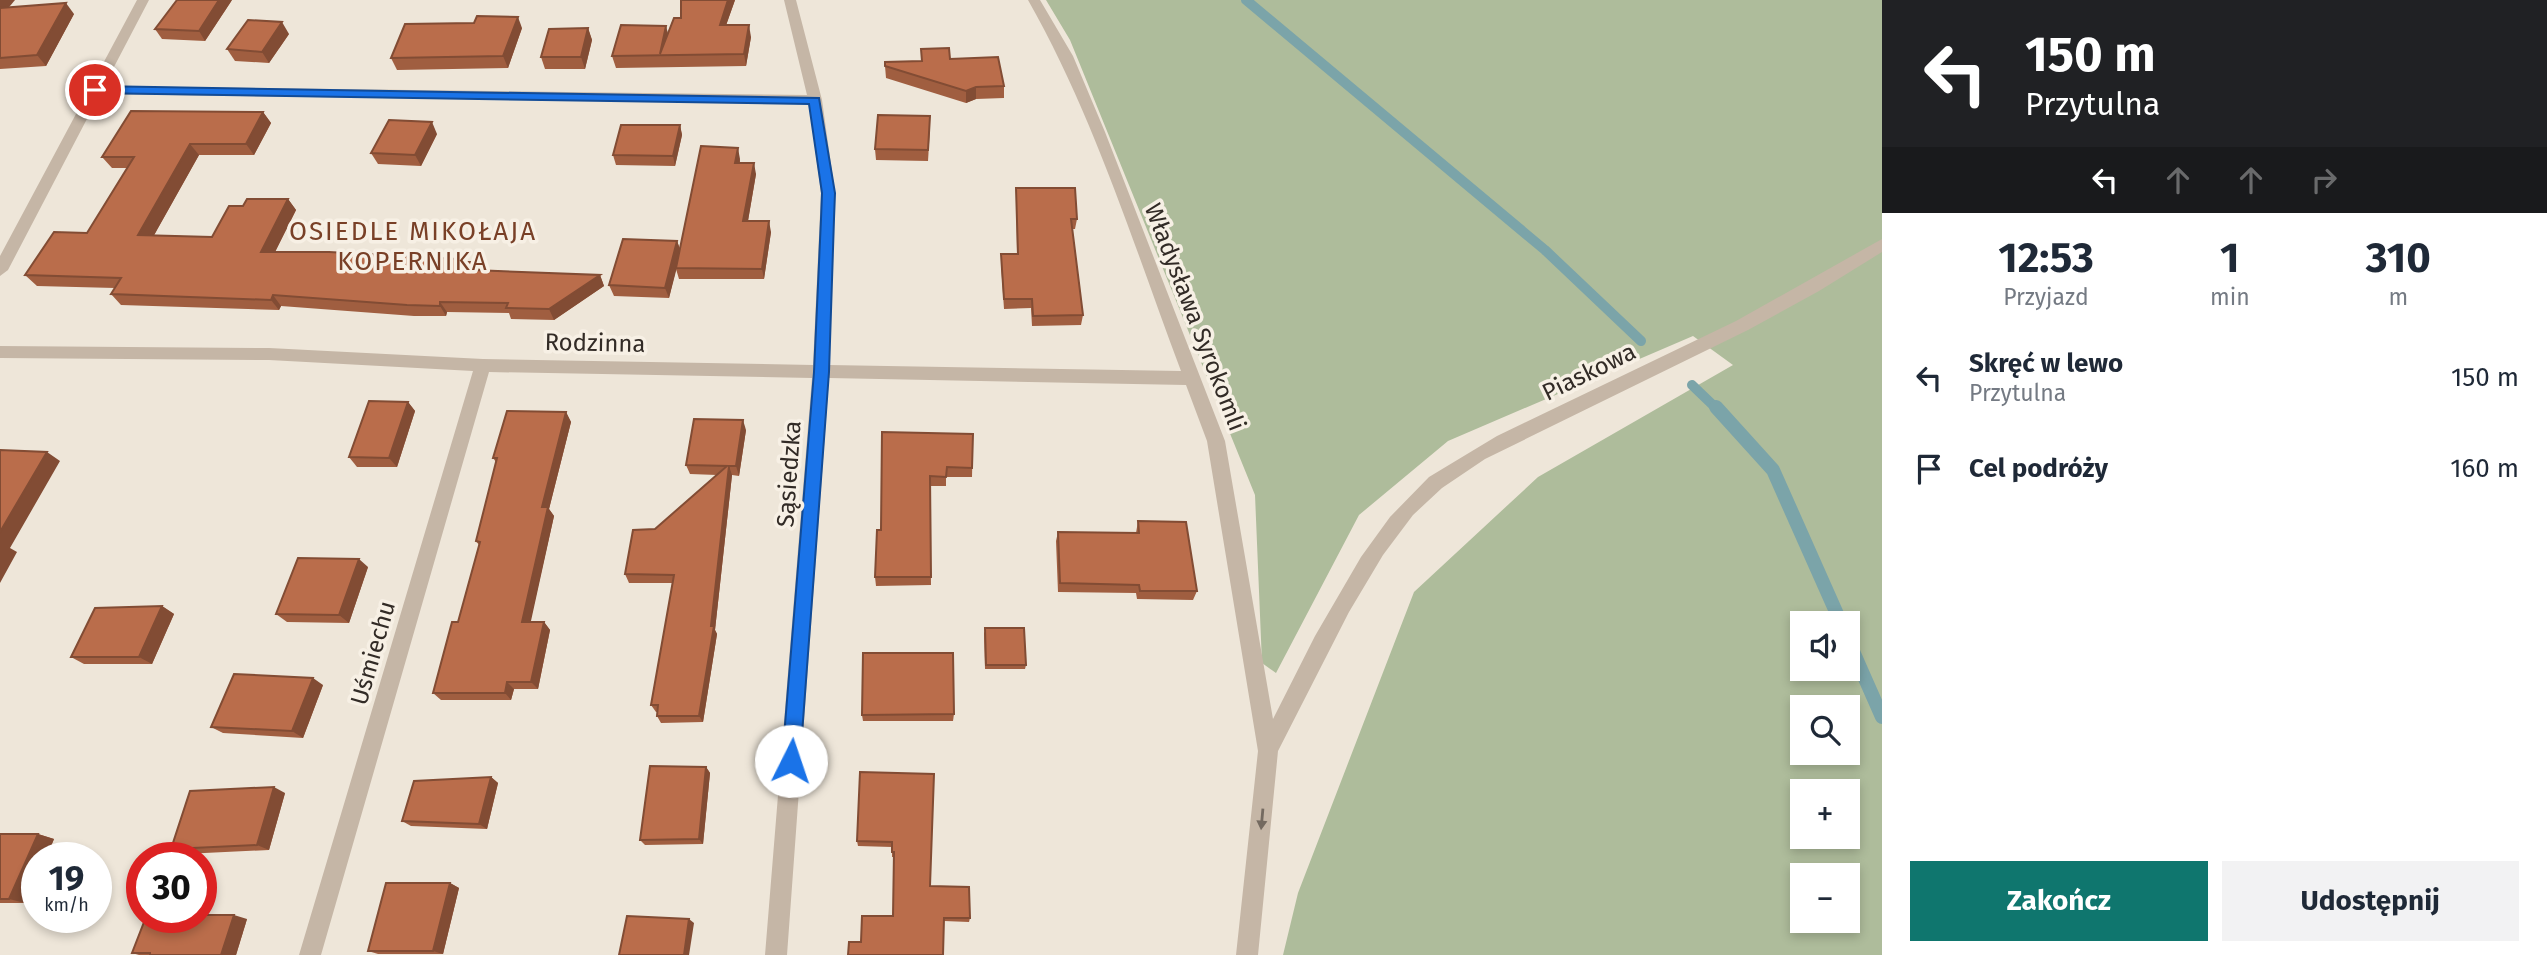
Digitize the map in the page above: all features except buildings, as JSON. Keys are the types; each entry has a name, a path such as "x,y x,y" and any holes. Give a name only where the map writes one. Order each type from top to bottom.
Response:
{"street":[{"path":"0,270 143,0"},
{"name":"Sąsiedzka","path":"776,955 821,372 828,193 815,100 790,0"},
{"name":"Władysława Syrokomli","path":"1034,0 1066,56 1098,132 1189,378 1216,441 1268,751 1247,955"},
{"path":"95,90 815,100"},
{"name":"Piaskowa","path":"1353,586 1381,540 1419,496 1461,466 1517,434 1779,308 1882,245"},
{"name":"Rodzinna","path":"0,352 269,354 483,365 1189,378"},
{"name":"Uśmiechu","path":"310,955 483,365"},
{"name":"Władysława Syrokomli","path":"1268,751 1299,682 1353,586"}],"green space":[{"path":"1046,0 1882,0 1882,955 1283,955 1298,893 1414,592 1538,477 1733,365 1693,336 1448,441 1359,515 1276,673 1262,663 1255,495 1070,40"}],"waterway":[{"path":"1246,0 1545,250 1641,341"},
{"path":"1692,385 1717,409"},
{"path":"1716,407 1773,470 1836,611"},
{"path":"1860,667 1882,717"}],"district":[{"name":"OSIEDLE MIKOŁAJA KOPERNIKA","path":"413,246"}],"route":[{"path":"95,90 815,100 828,193 821,372 791,761"}]}
